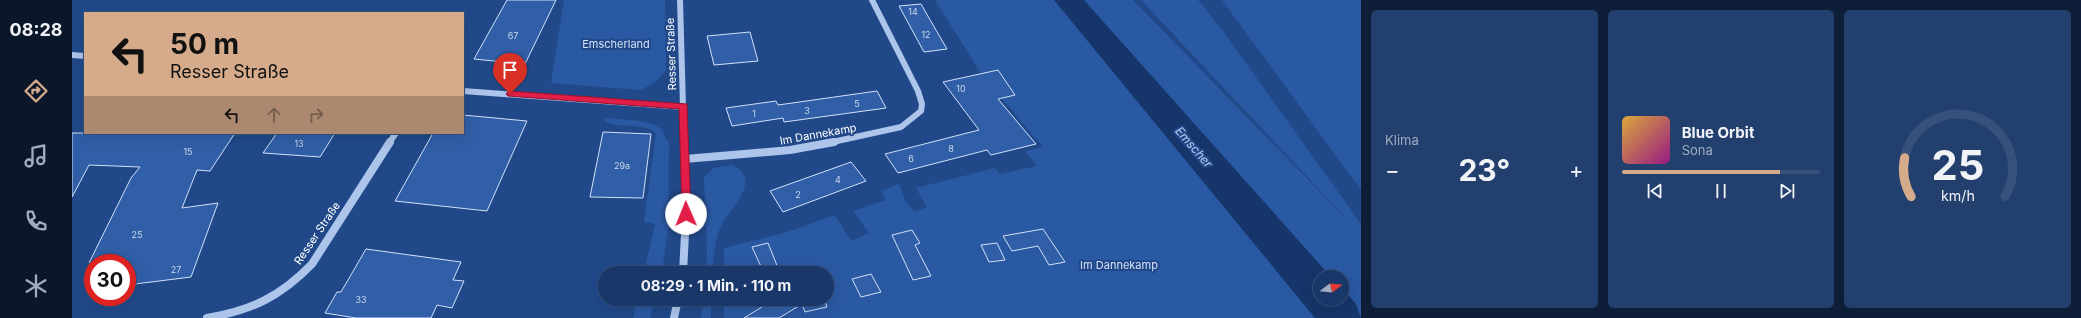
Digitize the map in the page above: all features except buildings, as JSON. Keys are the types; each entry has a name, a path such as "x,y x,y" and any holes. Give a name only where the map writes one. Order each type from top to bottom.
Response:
{"street":[{"name":"Resser Straße","path":"680,0 686,214 683,266"},
{"name":"Im Dannekamp","path":"685,159 790,150 846,140 901,127 912,120 921,111 922,104 918,91 872,0"},
{"path":"72,55 84,56"},
{"name":"Resser Straße","path":"464,91 684,106"},
{"name":"Resser Straße","path":"207,318 253,308 276,297 297,281 312,264 395,134"},
{"path":"674,318 677,306"}],"green space":[{"name":"Emscherland","path":"564,0 665,0 666,70 657,81 641,90 551,83"},
{"path":"935,0 1133,0 1360,233 1141,0 1198,0 1223,31 1361,224 1361,318 724,318 724,306 834,306 834,266 724,266 724,248 784,233 835,215 851,241 869,233 853,211 886,200 881,191 899,184 906,202 914,212 927,207 916,188 995,168 1000,174 1037,166 1025,151 1043,147 982,75"},
{"path":"1222,0 1361,0 1361,190"},
{"path":"605,118 641,121 651,124 659,127 664,132 665,139 669,142 668,229 663,266 646,266 655,224 644,222 656,133 644,127 617,125 605,121"},
{"path":"732,165 741,171 745,178 745,187 720,228 715,244 713,266 706,266 704,177 714,168"},
{"path":"636,306 653,306 650,318 633,318"},
{"path":"703,306 711,306 711,318 701,318"}],"waterway":[{"name":"Emscher","path":"1068,0 1313,286"},
{"name":"Emscher","path":"1331,306 1341,318"}],"route":[{"path":"510,94 684,106 686,214"}]}
